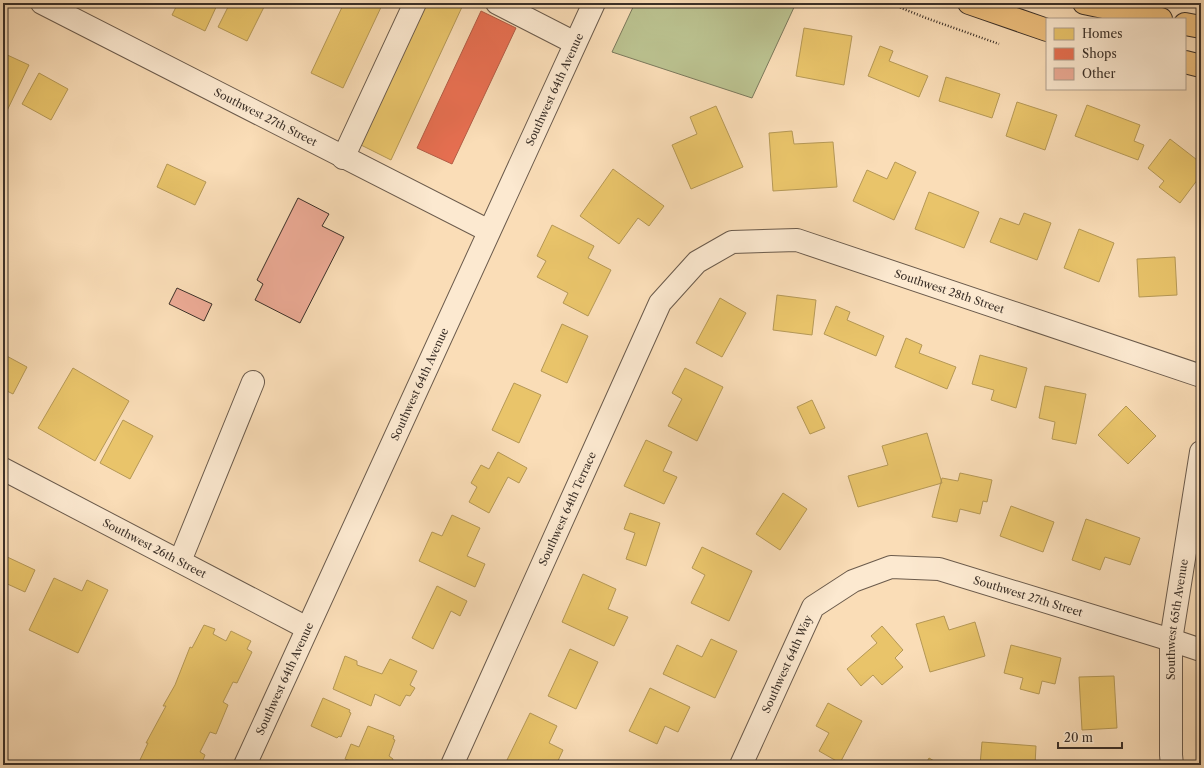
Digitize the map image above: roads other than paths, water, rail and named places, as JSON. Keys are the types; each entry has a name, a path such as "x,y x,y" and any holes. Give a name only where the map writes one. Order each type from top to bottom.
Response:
{"main road":[{"path":"969,3 1046,30"},
{"path":"1084,3 1156,18"},
{"path":"1186,24 1201,27"},
{"path":"1186,62 1201,66"}],"street":[{"name":"Southwest 27th Street","path":"42,3 343,158 489,231"},
{"path":"343,158 415,3"},
{"path":"497,3 575,43"},
{"name":"Southwest 64th Avenue","path":"245,765 594,3"},
{"name":"Southwest 28th Street","path":"697,262 732,242 796,240 1201,376"},
{"name":"Southwest 64th Terrace","path":"452,765 660,302 697,262"},
{"path":"180,561 253,382"},
{"name":"Southwest 65th Avenue","path":"1172,765 1170,755 1171,640 1201,452"},
{"name":"Southwest 26th Street","path":"3,469 307,628"},
{"name":"Southwest 27th Street","path":"853,581 891,567 939,569 1201,650"},
{"name":"Southwest 64th Way","path":"741,765 813,607 853,581"}]}
